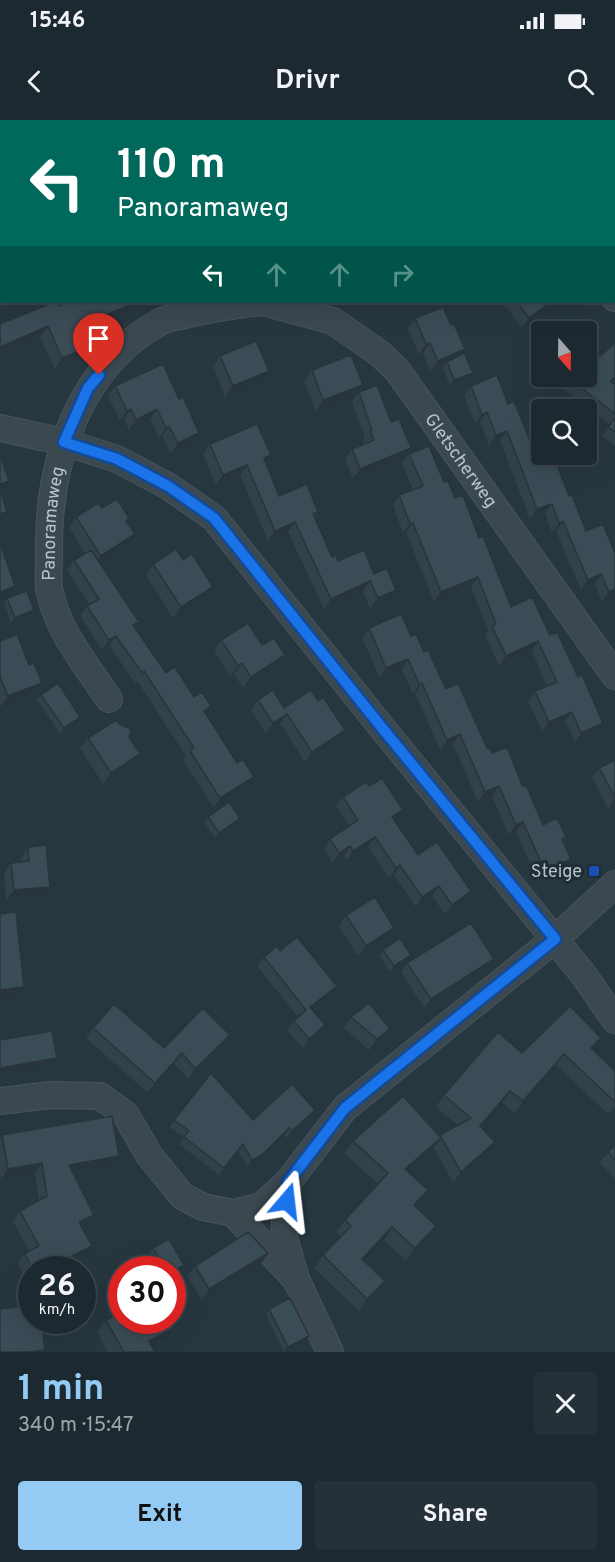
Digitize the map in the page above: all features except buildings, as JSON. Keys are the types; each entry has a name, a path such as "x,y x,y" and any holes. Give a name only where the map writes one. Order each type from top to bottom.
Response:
{"street":[{"name":"Gletscherweg","path":"64,442 88,388 120,349 161,321 205,309 254,303"},
{"name":"Gletscherweg","path":"266,303 333,321 379,353 397,370 615,676"},
{"name":"Panoramaweg","path":"0,428 64,442 117,459 168,486 214,518 583,974 615,1020"},
{"name":"Panoramaweg","path":"64,442 55,477 49,527 49,588 61,622 71,641 109,699"},
{"path":"0,1101 50,1095 100,1096 126,1115 149,1155 182,1196 203,1207 233,1213 262,1206 288,1182 345,1108 555,939 615,884"},
{"path":"288,1182 284,1237 296,1279 330,1352"},
{"path":"233,1213 296,1279"}],"place":[{"name":"Steige","path":"594,871"}],"route":[{"path":"99,375 88,388 64,442 117,459 168,486 214,518 555,939 345,1108 288,1182 287,1201"}]}
